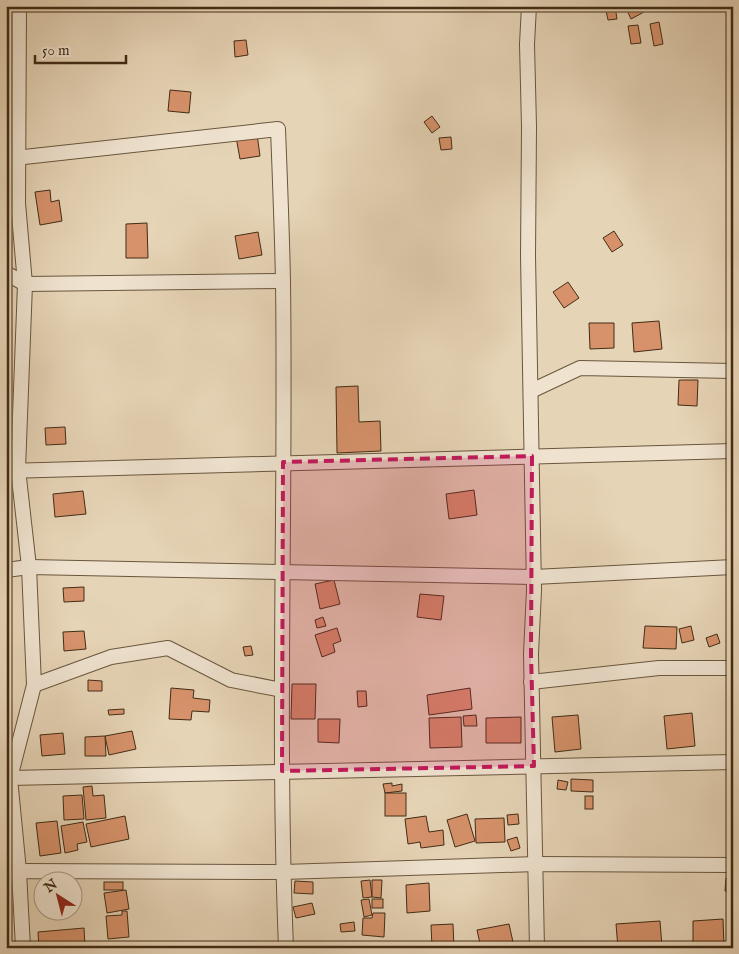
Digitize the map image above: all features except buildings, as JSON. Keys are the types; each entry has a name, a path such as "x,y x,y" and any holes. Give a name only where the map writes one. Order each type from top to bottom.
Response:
{"street":[{"path":"19,6 12,158 25,284 12,470 29,567 34,685 10,761 10,778 13,871 23,948"},
{"path":"529,6 527,44 534,577 530,654 537,948"},
{"path":"12,158 278,129 283,281 282,771 286,948"},
{"path":"6,273 25,284 283,281"},
{"path":"531,391 580,368 733,371"},
{"path":"12,470 733,451"},
{"path":"6,570 29,567 534,577 733,567"},
{"path":"34,685 111,657 168,648 231,680 282,690"},
{"path":"531,682 659,668 733,668"},
{"path":"10,778 733,762"},
{"path":"13,871 283,872 536,864 733,865"}],"highlighted area":[{"path":"532,456 531,654 534,766 282,771 283,462"}]}
